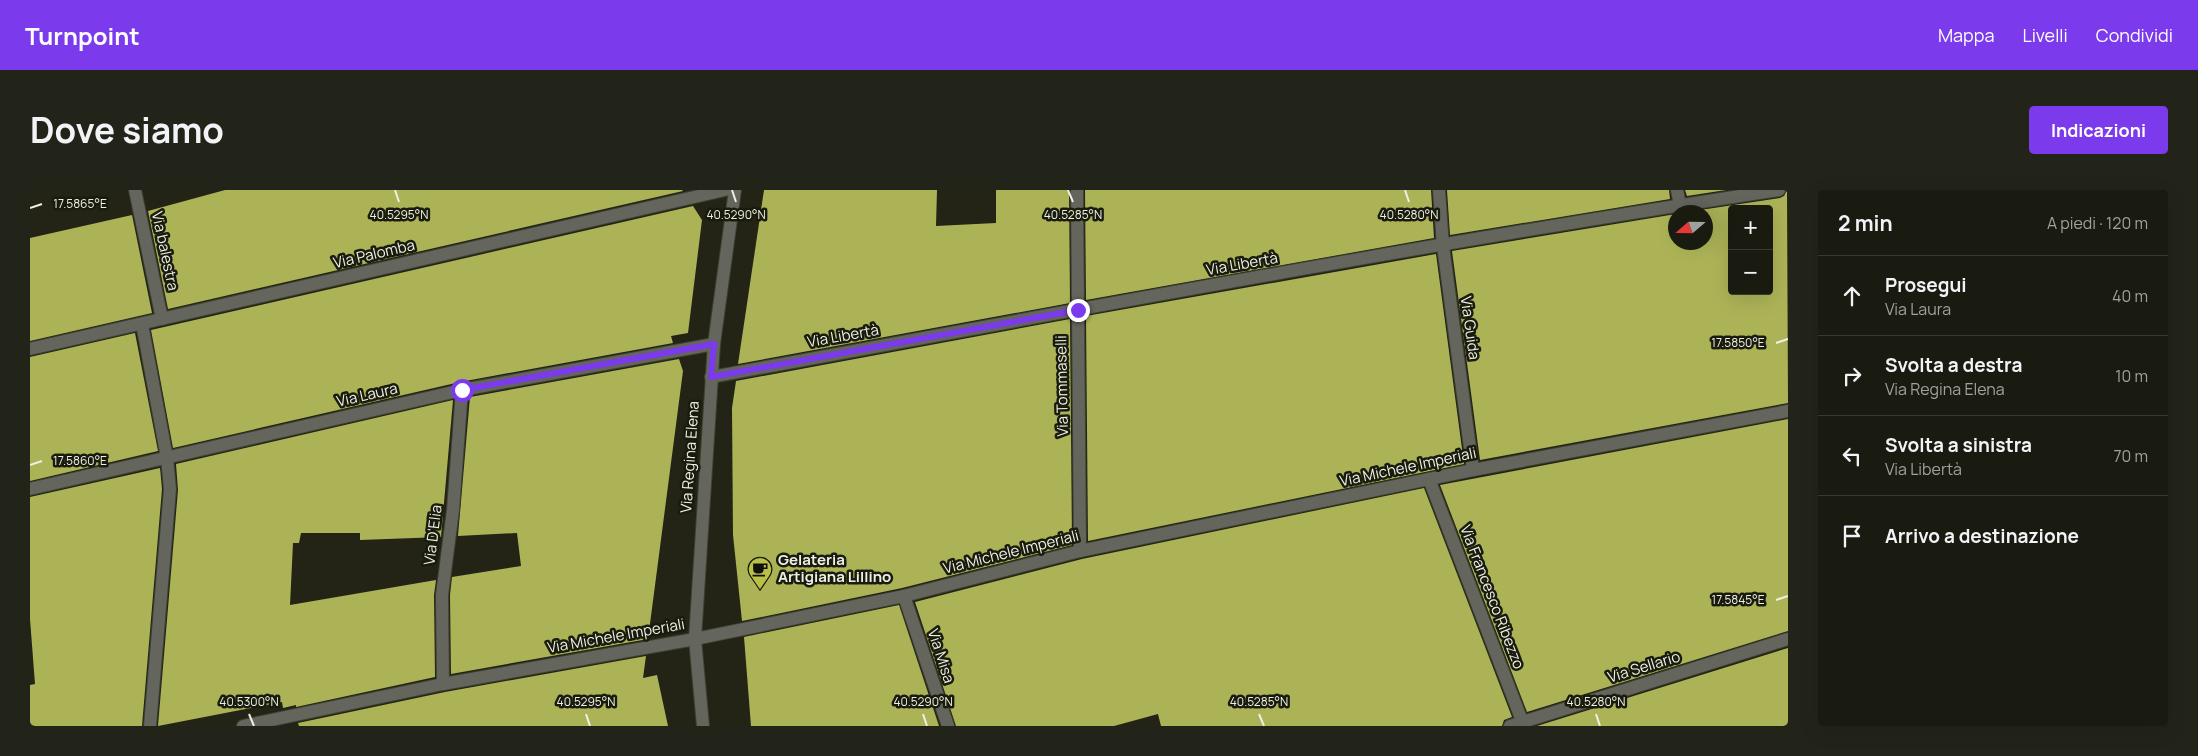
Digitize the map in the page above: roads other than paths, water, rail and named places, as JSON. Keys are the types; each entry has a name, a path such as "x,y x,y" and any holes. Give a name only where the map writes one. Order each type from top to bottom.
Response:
{"street":[{"name":"Via balestra","path":"135,190 162,319"},
{"name":"Via Palomba","path":"30,349 725,190"},
{"name":"Via Regina Elena","path":"704,726 695,639 711,377 735,190"},
{"name":"Via Tommaselli","path":"1076,190 1080,551"},
{"name":"Via Guida","path":"1439,190 1443,246 1473,470"},
{"path":"1678,190 1680,205"},
{"name":"Via Libertà","path":"1680,205 1779,190"},
{"name":"Via Libertà","path":"711,377 1078,310 1668,207"},
{"path":"142,324 167,458 170,489 150,726"},
{"name":"Via Laura","path":"30,489 462,390 714,344"},
{"name":"Via D'Elia","path":"443,684 442,595 452,510 462,390"},
{"name":"Via Michele Imperiali","path":"243,726 443,684 695,639 904,596 1080,551 1473,470 1788,411"},
{"name":"Via Francesco Ribezzo","path":"1430,479 1519,725"},
{"name":"Via Misa","path":"904,596 948,726"},
{"name":"Via Sellario","path":"1519,725 1788,639"}],"place":[{"name":"Gelateria Artigiana Lillino","path":"760,590"}]}
